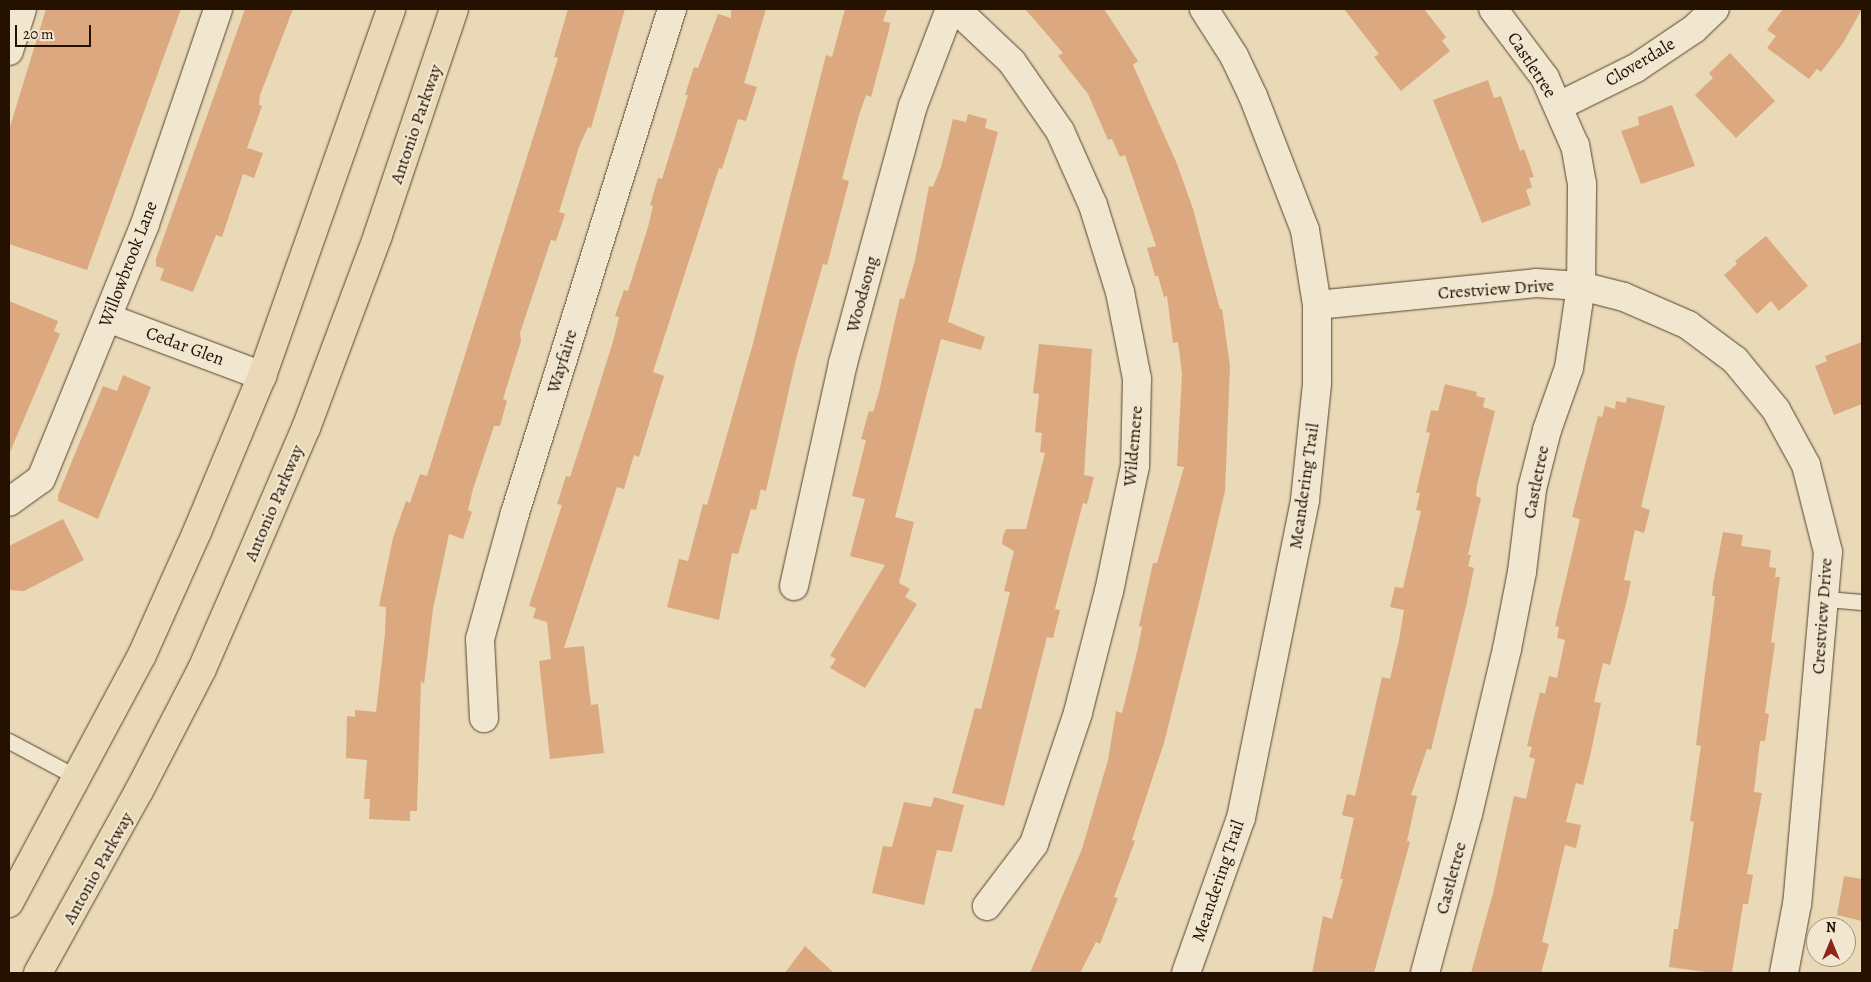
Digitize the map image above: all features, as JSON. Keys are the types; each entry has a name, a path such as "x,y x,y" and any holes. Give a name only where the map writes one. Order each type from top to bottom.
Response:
{"main road":[{"path":"9,903 142,655 262,376 391,9"},
{"name":"Antonio Parkway","path":"38,973 139,791 202,668 239,584 306,428 358,289 454,9"}],"street":[{"path":"9,51 22,9"},
{"name":"Willowbrook Lane","path":"10,502 41,480 145,224 218,9"},
{"name":"Wayfaire","path":"484,718 480,639 515,512 672,9"},
{"name":"Woodsong","path":"794,586 808,510 848,344 913,106 950,9"},
{"name":"Wildemere","path":"956,9 1012,62 1060,131 1096,214 1120,292 1138,379 1135,466 1110,591 1078,713 1034,844 987,906"},
{"name":"Meandering Trail","path":"1186,973 1241,818 1303,510 1317,383 1317,305 1305,230 1254,96 1234,56 1204,9"},
{"name":"Castletree","path":"1425,973 1468,814 1507,649 1522,572 1532,489 1546,430 1569,368 1581,286 1582,184 1574,146 1559,106 1545,78 1493,9"},
{"name":"Cloverdale","path":"1559,106 1636,68 1694,29 1715,9"},
{"name":"Crestview Drive","path":"1317,305 1536,283 1581,286 1624,297 1688,325 1734,360 1776,410 1806,465 1828,552 1826,599 1797,904 1784,973"},
{"name":"Cedar Glen","path":"108,318 262,376"}],"lane":[{"path":"1826,599 1862,602"},
{"path":"9,741 76,777"}],"building":[{"path":"46,9 181,9 87,270 9,244 9,130"},
{"path":"245,9 293,9 260,95 259,105 262,106 247,148 263,153 254,178 243,174 222,237 216,235 193,292 160,280 164,269 156,266 156,259"},
{"path":"568,9 625,9 591,128 588,127 579,147 559,212 565,214 556,241 551,240 520,333 521,341 503,399 507,401 500,426 494,426 473,489 468,510 472,512 463,539 449,534 433,609 424,684 421,681 417,811 410,811 410,821 369,819 370,799 364,799 367,760 346,758 347,716 355,717 355,710 376,712 385,634 386,607 379,606 393,538 406,501 410,503 420,474 427,476 558,58 554,57"},
{"path":"731,9 766,9 744,83 757,87 746,121 738,119 722,169 719,168 653,372 664,376 639,457 634,455 624,489 617,487 564,648 584,646 591,705 598,704 604,753 550,759 539,661 551,659 547,622 533,618 536,608 529,606 562,505 557,504 566,476 570,477 591,412 614,338 619,317 615,316 624,290 628,291 648,227 653,206 650,205 658,178 662,179 688,95 685,95 694,67 698,68 718,14 731,18"},
{"path":"845,9 887,9 883,21 890,23 889,30 871,97 866,95 859,115 842,179 849,181 827,265 823,264 796,359 766,491 761,489 756,510 751,509 738,554 732,553 719,620 667,607 679,559 688,561 703,504 707,505 752,347 826,55 832,57"},
{"path":"1025,9 1104,9 1138,61 1133,65 1177,164 1193,209 1220,309 1222,309 1230,366 1225,491 1199,603 1164,743 1132,840 1135,841 1114,897 1118,898 1100,944 1096,942 1080,973 1030,973 1082,849 1108,760 1116,711 1122,713 1138,648 1142,627 1139,626 1153,563 1157,563 1184,467 1177,466 1182,374 1178,342 1173,343 1167,296 1164,297 1158,276 1155,276 1147,248 1156,246 1125,155 1120,157 1112,139 1108,140 1088,94 1058,56 1063,53"},
{"path":"1344,9 1424,9 1446,37 1442,41 1450,51 1401,91 1374,57 1379,54"},
{"path":"1783,9 1862,9 1843,43 1821,72 1817,69 1809,79 1767,48 1776,36 1767,30"},
{"path":"1730,53 1775,101 1736,138 1695,95 1713,78 1709,73"},
{"path":"1488,80 1494,98 1501,96 1520,151 1524,149 1534,177 1529,178 1532,187 1526,190 1531,205 1482,223 1433,100"},
{"path":"1672,105 1695,166 1641,184 1621,131 1639,125 1638,117"},
{"path":"968,114 987,119 985,128 998,132 948,322 985,337 981,350 941,339 895,517 914,522 899,583 910,589 905,597 917,604 865,688 830,668 836,659 830,656 885,565 850,556 865,499 852,496 866,440 861,439 869,411 873,412 900,298 904,299 915,260 929,186 933,187 941,167 953,119 966,122"},
{"path":"1766,236 1808,286 1779,311 1771,301 1757,314 1724,275 1737,264 1735,261"},
{"path":"9,301 58,321 54,331 60,334 10,452"},
{"path":"1862,342 1862,404 1834,415 1815,366 1827,361 1825,356"},
{"path":"1039,344 1092,349 1084,475 1094,477 1087,504 1083,503 1055,609 1060,610 1053,638 1047,637 1004,806 952,793 975,708 981,709 1010,592 1004,591 1014,551 1002,544 1003,536 1006,529 1026,529 1045,453 1040,452 1042,433 1035,432 1039,394 1033,393"},
{"path":"123,375 151,387 98,519 58,501 58,495 103,386 117,391"},
{"path":"1445,384 1477,392 1476,396 1485,398 1483,407 1495,411 1477,485 1476,496 1481,498 1468,555 1471,555 1468,566 1474,568 1467,602 1431,750 1427,749 1411,795 1417,796 1407,841 1410,842 1374,973 1312,973 1323,916 1332,919 1343,879 1340,879 1354,818 1342,815 1347,794 1355,796 1382,677 1390,679 1399,640 1404,610 1390,607 1395,587 1403,588 1421,511 1416,510 1420,493 1416,493 1430,433 1426,432 1431,410 1438,411"},
{"path":"1627,397 1665,406 1641,507 1650,510 1644,533 1635,530 1624,580 1631,581 1626,604 1610,665 1603,663 1594,702 1601,703 1583,785 1576,783 1566,822 1581,825 1576,848 1565,845 1542,942 1549,944 1541,973 1471,973 1493,893 1514,796 1526,799 1535,759 1529,757 1532,747 1527,746 1540,692 1545,694 1549,676 1557,678 1565,640 1557,638 1559,627 1555,626 1580,519 1572,517 1598,416 1602,417 1605,406 1615,409 1616,401 1626,403"},
{"path":"63,519 84,560 24,591 9,590 9,546"},
{"path":"1723,532 1743,535 1741,546 1771,550 1769,567 1776,568 1775,577 1780,577 1771,642 1775,643 1765,713 1769,714 1765,741 1760,741 1754,792 1762,793 1747,874 1753,875 1748,904 1743,904 1732,973 1712,973 1669,967 1674,929 1678,929 1694,822 1690,821 1701,746 1696,745 1715,596 1712,596 1713,584"},
{"path":"934,797 964,805 952,852 937,850 924,905 872,893 883,846 892,847 904,802 931,807"},
{"path":"1844,876 1862,879 1862,921 1856,920 1856,917 1837,915"},
{"path":"805,946 834,973 785,973"}]}
